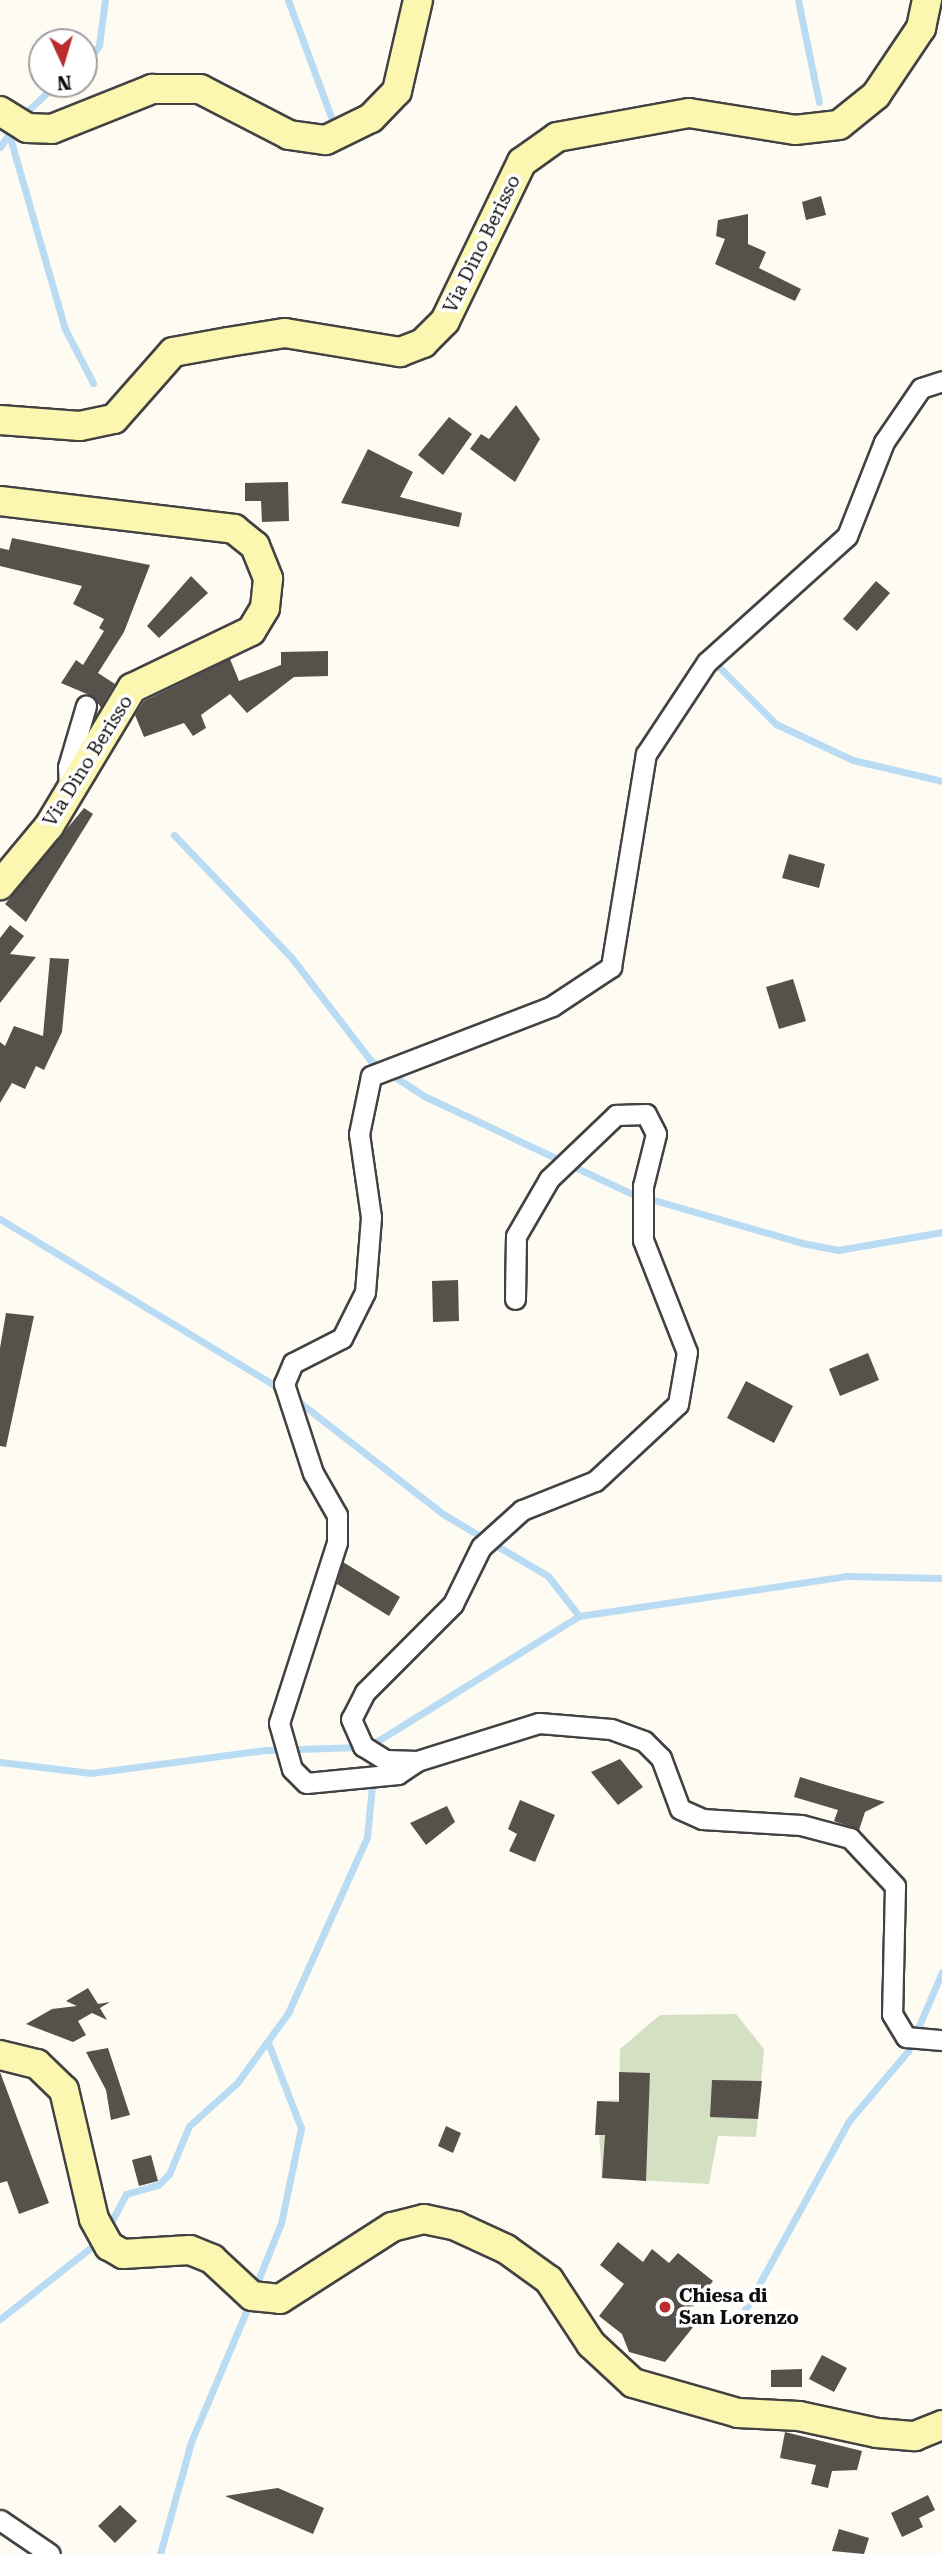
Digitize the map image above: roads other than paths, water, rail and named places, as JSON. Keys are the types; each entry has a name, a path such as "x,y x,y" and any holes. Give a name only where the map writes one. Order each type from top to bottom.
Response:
{"street":[{"path":"0,111 27,128 52,129 152,89 200,89 289,135 326,140 372,118 397,91 418,0"},
{"name":"Via Dino Berisso","path":"0,420 80,426 114,418 173,352 214,344 285,332 400,352 423,343 445,321 522,162 557,137 689,113 795,130 839,125 876,95 921,28 927,0"},
{"path":"942,381 920,388 884,442 847,536 707,662 646,754 611,967 552,1006 371,1076 359,1134 371,1217 365,1292 342,1338 293,1363 284,1384 313,1473 337,1515 337,1542 279,1724 292,1769 306,1783 398,1774 417,1761 539,1723 611,1729 644,1741 661,1758 666,1785 680,1809 741,1825 801,1825 850,1838 895,1886 892,2014 906,2037 942,2040"},
{"name":"Via Dino Berisso","path":"0,501 234,529 254,546 268,579 265,608 251,631 132,688 69,793 0,885"},
{"path":"69,793 68,767 86,706"},
{"path":"417,1761 386,1760 363,1746 351,1719 365,1692 453,1604 481,1547 522,1510 595,1481 678,1404 687,1352 643,1240 643,1186 656,1134 646,1114 617,1115 548,1179 516,1236 515,1299"},
{"path":"0,2055 37,2064 64,2090 94,2219 110,2246 123,2254 190,2250 212,2259 252,2296 280,2299 392,2227 424,2220 456,2226 506,2249 549,2280 591,2344 633,2383 738,2413 799,2416 877,2433 915,2436 942,2425"},
{"path":"0,2520 50,2554"}],"waterway":[{"path":"98,46 105,0"},
{"path":"288,0 334,125"},
{"path":"798,0 819,102"},
{"path":"21,117 42,98"},
{"path":"0,147 10,132"},
{"path":"9,134 65,329 93,383"},
{"path":"713,661 776,724 853,760 942,781"},
{"path":"174,835 291,957 371,1061 424,1096 630,1193 802,1243 838,1250 942,1232"},
{"path":"0,1219 281,1389"},
{"path":"294,1398 443,1514 548,1576 579,1616"},
{"path":"371,1745 579,1616 846,1576 942,1578"},
{"path":"0,1762 91,1773 266,1750 360,1747"},
{"path":"108,2228 126,2194 158,2185 169,2174 189,2126 237,2083 288,2013 367,1837 375,1756"},
{"path":"741,2317 848,2122 908,2051 942,1972"},
{"path":"255,2288 281,2223 301,2128 269,2045"},
{"path":"0,2319 99,2241"},
{"path":"160,2554 191,2442 250,2302"}],"place":[{"name":"Chiesa di San Lorenzo","path":"665,2307"}]}
